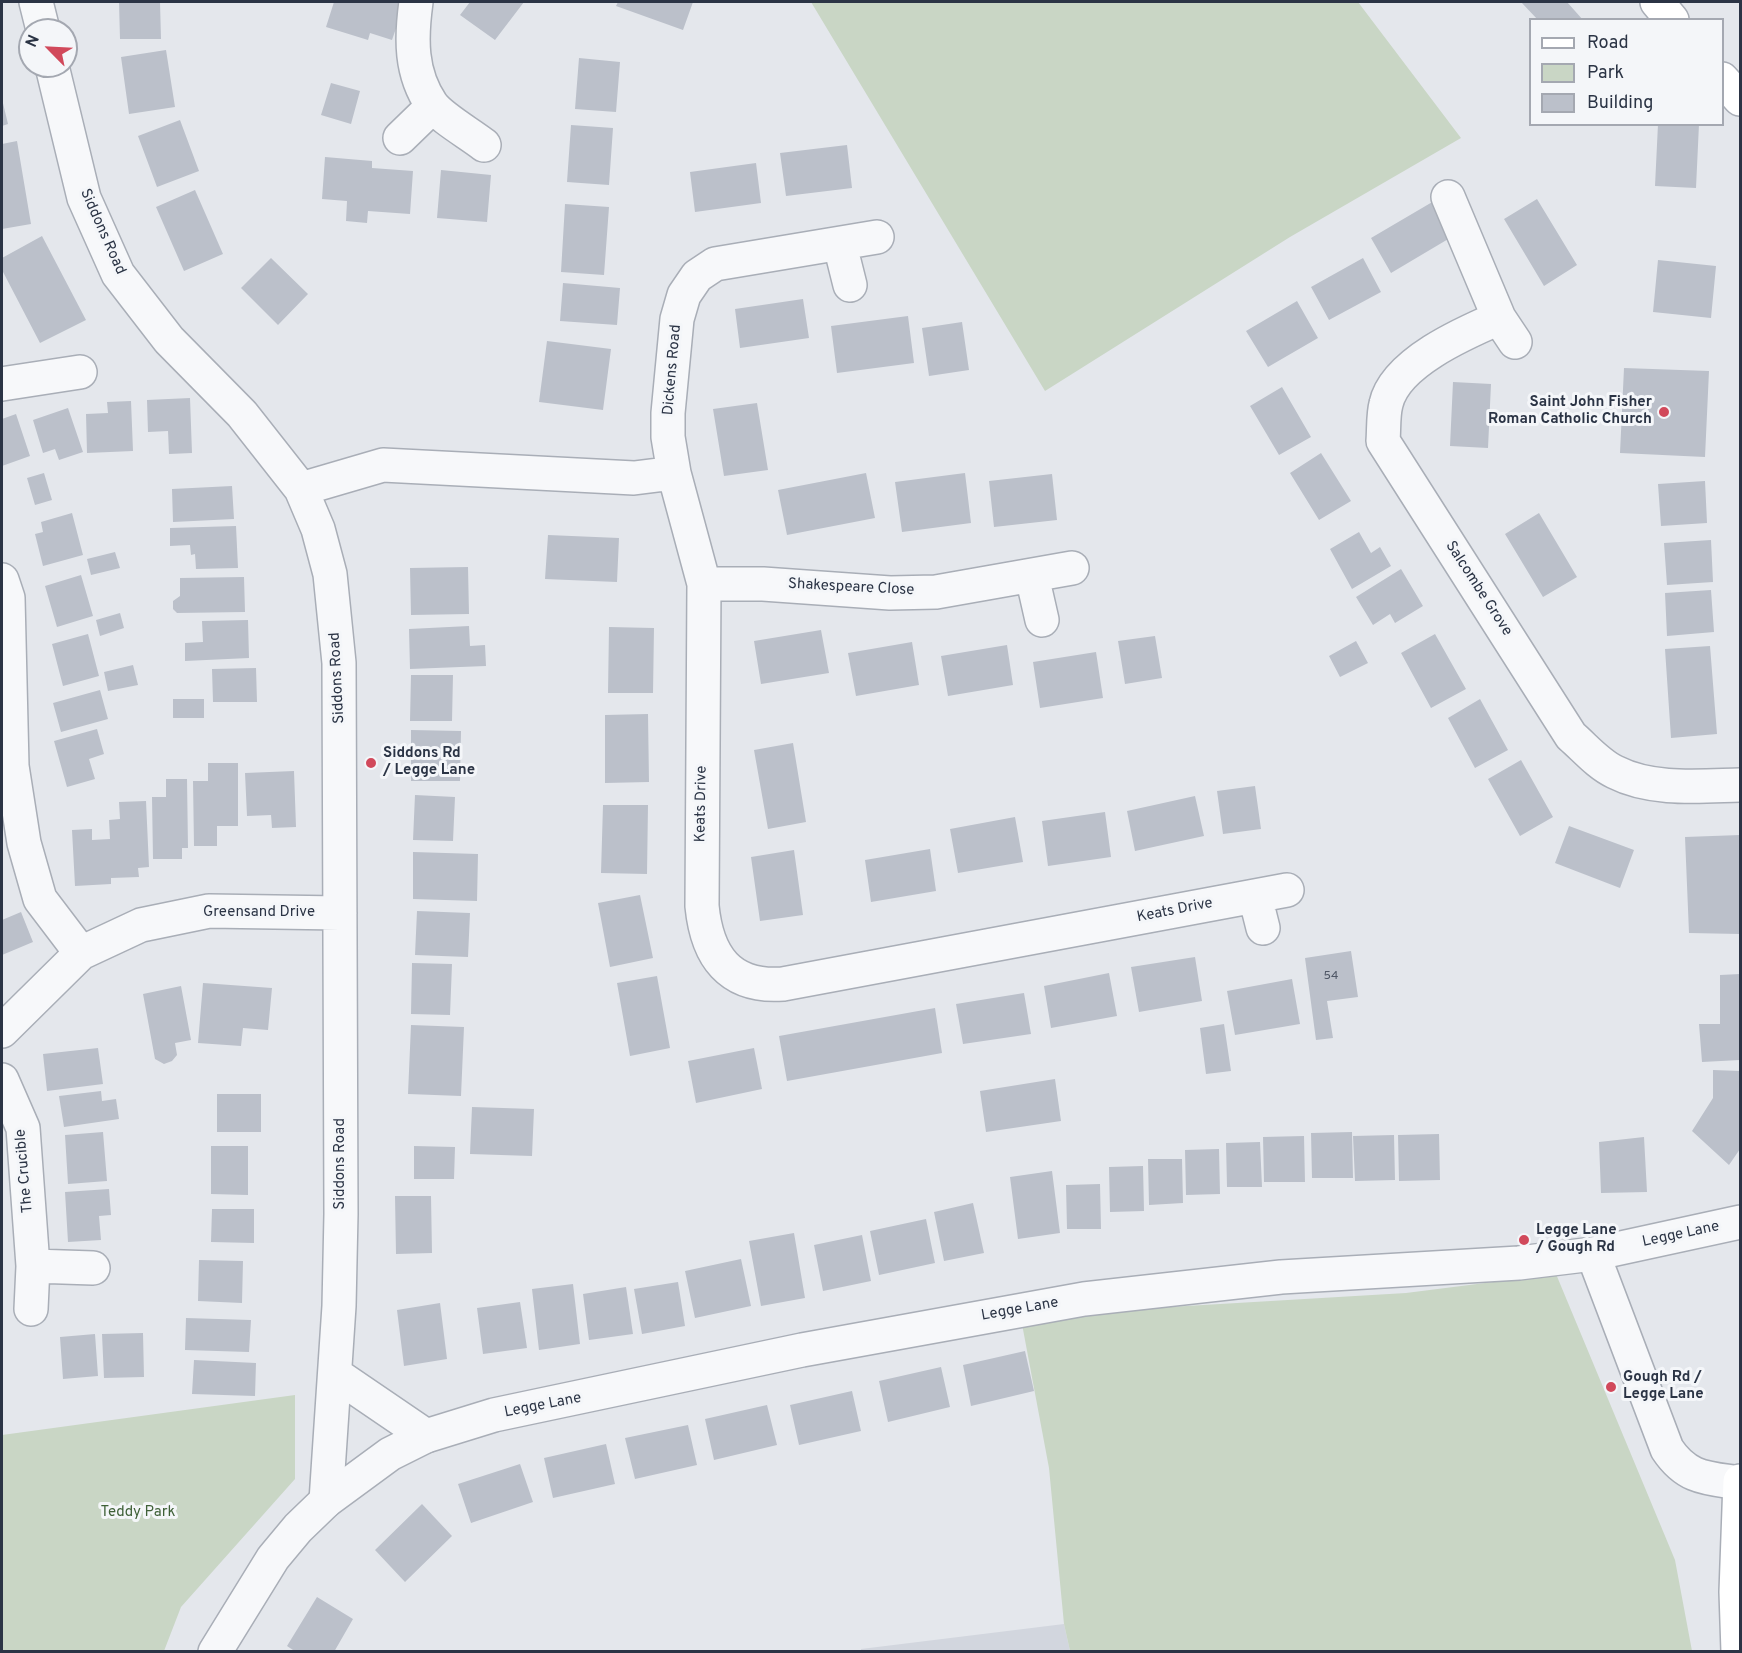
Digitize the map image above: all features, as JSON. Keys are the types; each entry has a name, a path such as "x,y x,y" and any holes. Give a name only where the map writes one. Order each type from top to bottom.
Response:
{"main road":[{"path":"1724,81 1740,99"},
{"path":"1738,1652 1736,1592 1740,1482"}],"street":[{"path":"36,2 40,18"},
{"path":"416,2 412,38 416,73 433,106 484,145"},
{"name":"Siddons Road","path":"55,78 84,198 118,274 169,340 242,414 301,489 318,529 330,574 339,663 341,1214 335,1374 326,1501"},
{"path":"400,138 433,106"},
{"name":"Salcombe Grove","path":"1448,197 1507,330 1447,341 1405,372 1386,402 1383,441 1571,736 1614,772 1638,780 1699,786 1740,785"},
{"name":"Dickens Road","path":"674,473 668,437 674,342 677,319 684,295 697,276 715,264 840,245 877,237"},
{"path":"840,245 850,285"},
{"path":"2,384 80,372"},
{"path":"301,489 383,465 634,478 674,473"},
{"name":"Keats Drive","path":"674,473 704,585 702,906 704,926 720,962 733,974 748,982 764,985 783,984 1271,893 1263,928"},
{"name":"Shakespeare Close","path":"704,585 763,584 890,593 936,592 1072,568"},
{"path":"1032,576 1042,620"},
{"path":"2,580 8,598 6,679 12,766 24,843 40,899 81,953"},
{"name":"Greensand Drive","path":"2,1031 81,953 141,925 209,910 340,913"},
{"name":"The Crucible","path":"2,1080 22,1128 33,1266 31,1309"},
{"name":"Legge Lane","path":"326,1501 390,1454 426,1436 494,1415 802,1350 1084,1299 1281,1277 1519,1263 1593,1254 1740,1222"},
{"path":"1593,1254 1672,1456 1689,1472 1705,1478 1740,1482"},
{"path":"33,1266 93,1268"},
{"path":"335,1374 426,1436"},
{"path":"215,1652 273,1558 298,1528 326,1501"}],"shaded area":[{"path":"1064,1624 1070,1651 861,1652 861,1649"}],"green space":[{"path":"811,2 1358,2 1461,138 1290,237 1045,391"},
{"path":"1556,1274 1675,1560 1692,1651 1070,1651 1064,1624 1049,1468 1022,1324 1085,1312 1406,1293"},
{"name":"Teddy Park","path":"295,1395 295,1479 181,1607 164,1651 2,1651 2,1435"}],"building":[{"path":"119,2 160,2 161,39 120,39"},
{"path":"334,2 405,2 392,40 370,33 368,40 326,27"},
{"path":"470,2 524,2 495,40 460,15"},
{"path":"618,2 693,2 683,30 616,6"},
{"path":"1521,2 1567,2 1581,18 1536,18"},
{"path":"166,50 175,107 129,114 121,57"},
{"path":"579,58 620,62 616,112 575,109"},
{"path":"331,83 360,91 351,124 321,115"},
{"path":"2,99 8,124 2,126"},
{"path":"180,120 199,171 157,187 138,136"},
{"path":"571,125 613,128 609,185 567,182"},
{"path":"1658,126 1699,126 1696,188 1655,186"},
{"path":"17,141 31,224 2,229 2,144"},
{"path":"847,145 852,188 786,196 780,153"},
{"path":"325,157 372,161 372,168 413,171 410,214 368,211 367,223 346,221 347,201 322,199"},
{"path":"756,163 761,203 695,212 690,172"},
{"path":"441,170 491,175 487,222 437,218"},
{"path":"195,190 223,254 184,271 156,207"},
{"path":"1537,199 1577,265 1544,286 1504,219"},
{"path":"1434,201 1455,235 1391,273 1371,238"},
{"path":"565,204 609,207 604,275 561,272"},
{"path":"42,236 86,320 40,343 2,270 2,258"},
{"path":"271,258 308,294 278,325 241,288"},
{"path":"1363,258 1381,292 1329,320 1311,287"},
{"path":"1658,260 1716,266 1711,318 1653,312"},
{"path":"563,283 620,288 617,325 560,321"},
{"path":"803,299 809,338 740,348 735,309"},
{"path":"1297,301 1318,338 1268,367 1246,331"},
{"path":"908,316 914,363 837,373 831,326"},
{"path":"962,322 969,370 929,376 922,328"},
{"path":"547,341 611,349 603,410 539,402"},
{"name":"Saint John Fisher Roman Catholic Church","path":"1624,368 1709,371 1705,457 1620,453"},
{"path":"1453,382 1491,384 1488,448 1450,446"},
{"path":"1282,387 1311,437 1279,455 1250,406"},
{"path":"190,398 192,453 169,454 168,431 148,432 147,400"},
{"path":"131,401 133,451 87,453 86,414 108,413 107,402"},
{"path":"757,403 768,470 724,476 713,409"},
{"path":"68,408 83,452 59,460 55,449 43,453 33,420"},
{"path":"16,414 30,456 2,466 2,419"},
{"path":"1321,453 1351,501 1319,520 1290,473"},
{"path":"44,473 52,500 35,505 27,478"},
{"path":"866,473 875,518 787,535 778,490"},
{"path":"965,473 971,523 902,532 895,482"},
{"path":"1052,474 1057,520 994,527 989,481"},
{"path":"1705,481 1707,523 1661,526 1658,484"},
{"path":"232,486 234,519 173,522 172,489"},
{"path":"72,513 83,555 43,566 35,534 43,532 41,522"},
{"path":"1539,513 1577,577 1543,597 1505,534"},
{"path":"236,526 238,568 196,569 195,554 191,555 190,545 170,546 170,528"},
{"path":"1359,532 1371,553 1380,547 1391,566 1352,589 1330,549"},
{"path":"548,535 619,538 617,582 545,579"},
{"path":"1711,540 1713,582 1667,585 1664,543"},
{"path":"115,552 120,568 91,575 87,559"},
{"path":"468,567 469,614 411,615 410,568"},
{"path":"1401,569 1423,606 1395,623 1390,614 1373,625 1356,597"},
{"path":"81,575 93,616 57,627 45,586"},
{"path":"244,577 245,612 177,613 173,609 173,601 180,596 180,578"},
{"path":"1711,590 1714,632 1667,636 1665,593"},
{"path":"120,613 124,628 100,636 96,620"},
{"path":"248,620 249,658 185,661 185,643 203,642 202,621"},
{"path":"469,626 470,646 485,645 486,666 410,669 409,629"},
{"path":"609,627 654,628 653,693 608,693"},
{"path":"821,630 829,673 761,684 754,641"},
{"path":"88,634 99,676 63,686 52,644"},
{"path":"1435,634 1466,689 1431,708 1401,653"},
{"path":"1155,636 1162,678 1125,684 1118,641"},
{"path":"1356,641 1368,663 1340,677 1329,656"},
{"path":"912,642 919,685 856,696 848,653"},
{"path":"1007,645 1013,685 948,696 941,656"},
{"path":"1710,646 1717,734 1671,738 1665,649"},
{"path":"1096,652 1103,698 1040,708 1033,662"},
{"path":"133,665 138,685 108,691 104,672"},
{"path":"256,668 257,702 213,702 212,669"},
{"path":"411,675 453,675 452,721 410,721"},
{"path":"100,690 108,719 61,732 53,703"},
{"path":"173,699 204,699 204,718 173,718"},
{"path":"1480,699 1508,750 1475,768 1448,718"},
{"path":"648,714 649,782 605,783 605,715"},
{"path":"97,729 104,754 89,759 95,779 67,787 54,741"},
{"path":"411,730 461,731 460,781 411,781"},
{"path":"793,743 806,822 768,829 754,750"},
{"path":"1521,760 1553,817 1520,836 1488,779"},
{"path":"208,763 238,763 238,826 217,826 217,846 194,846 193,781 208,781"},
{"path":"294,771 296,827 272,828 271,815 247,816 245,773"},
{"path":"166,779 187,779 188,848 182,848 182,859 153,859 152,797 166,797"},
{"path":"1255,786 1261,829 1223,834 1217,791"},
{"path":"415,795 455,797 453,841 413,840"},
{"path":"1195,796 1204,836 1135,851 1127,811"},
{"path":"146,801 149,867 138,868 139,877 111,878 111,884 75,886 72,830 92,829 92,840 110,839 109,820 120,819 119,802"},
{"path":"603,805 648,805 647,874 601,873"},
{"path":"1105,812 1111,857 1048,866 1042,821"},
{"path":"1015,817 1023,862 958,873 950,829"},
{"path":"1569,826 1634,850 1620,888 1555,863"},
{"path":"1740,835 1740,934 1689,933 1685,837"},
{"path":"930,849 936,891 871,902 865,860"},
{"path":"794,850 803,915 760,921 751,857"},
{"path":"413,852 478,854 477,901 413,899"},
{"path":"640,895 653,958 610,967 598,903"},
{"path":"417,911 470,913 468,957 415,955"},
{"path":"21,912 33,942 2,955 2,920"},
{"path":"1351,951 1358,997 1327,1001 1333,1038 1316,1040 1305,958"},
{"path":"1195,957 1202,1001 1139,1012 1131,967"},
{"path":"412,963 452,964 450,1015 411,1014"},
{"path":"1109,973 1117,1016 1051,1028 1044,986"},
{"path":"1740,974 1740,1060 1702,1062 1699,1024 1720,1024 1720,975"},
{"path":"657,976 670,1048 630,1056 617,983"},
{"path":"1292,979 1300,1024 1235,1035 1227,991"},
{"path":"203,983 272,988 268,1030 243,1028 241,1046 198,1043"},
{"path":"181,986 191,1040 175,1043 177,1055 172,1061 164,1064 155,1059 143,994"},
{"path":"1024,993 1031,1034 963,1044 956,1004"},
{"path":"935,1008 942,1053 787,1081 779,1036"},
{"path":"1224,1024 1231,1071 1206,1074 1200,1028"},
{"path":"411,1025 464,1027 461,1096 408,1094"},
{"path":"98,1048 103,1084 47,1091 43,1054"},
{"path":"754,1048 762,1089 696,1103 688,1061"},
{"path":"1713,1070 1740,1071 1740,1149 1729,1165 1692,1131 1713,1098"},
{"path":"1055,1079 1061,1121 986,1132 980,1091"},
{"path":"101,1091 102,1101 116,1099 119,1119 64,1127 59,1096"},
{"path":"217,1094 261,1094 261,1132 217,1132"},
{"path":"472,1107 534,1109 532,1156 470,1154"},
{"path":"103,1132 107,1181 68,1184 65,1135"},
{"path":"1352,1132 1353,1178 1312,1178 1311,1133"},
{"path":"1439,1134 1440,1180 1399,1181 1398,1135"},
{"path":"1394,1135 1395,1180 1355,1181 1353,1136"},
{"path":"1304,1136 1305,1182 1264,1182 1263,1137"},
{"path":"1644,1137 1647,1192 1601,1193 1599,1142"},
{"path":"1260,1142 1262,1187 1227,1187 1226,1143"},
{"path":"211,1146 248,1146 248,1195 211,1194"},
{"path":"414,1146 455,1147 454,1179 414,1179"},
{"path":"1219,1149 1220,1194 1186,1195 1185,1150"},
{"path":"1148,1159 1182,1159 1183,1203 1149,1205"},
{"path":"1143,1166 1144,1211 1110,1212 1109,1167"},
{"path":"1052,1171 1060,1233 1018,1239 1010,1177"},
{"path":"1100,1184 1101,1229 1067,1229 1066,1185"},
{"path":"109,1189 111,1215 99,1216 101,1240 68,1242 65,1192"},
{"path":"395,1196 431,1196 432,1253 396,1254"},
{"path":"973,1203 984,1253 944,1261 934,1212"},
{"path":"212,1209 254,1209 254,1243 211,1242"},
{"path":"926,1219 935,1263 879,1275 870,1231"},
{"path":"794,1233 805,1298 761,1306 749,1241"},
{"path":"862,1235 871,1281 823,1291 814,1245"},
{"path":"741,1259 751,1306 695,1318 685,1271"},
{"path":"199,1260 243,1261 242,1303 198,1301"},
{"path":"678,1282 685,1326 642,1334 634,1289"},
{"path":"573,1284 580,1344 539,1350 532,1289"},
{"path":"626,1287 633,1334 589,1340 583,1294"},
{"path":"520,1302 527,1348 483,1354 477,1308"},
{"path":"440,1303 447,1359 404,1366 397,1310"},
{"path":"186,1318 251,1320 249,1352 185,1350"},
{"path":"143,1333 144,1377 104,1378 102,1334"},
{"path":"95,1334 98,1376 63,1379 60,1337"},
{"path":"1025,1351 1034,1391 971,1406 963,1365"},
{"path":"194,1360 256,1363 255,1396 192,1394"},
{"path":"941,1367 950,1407 888,1422 879,1381"},
{"path":"852,1391 861,1431 799,1445 790,1405"},
{"path":"767,1405 777,1445 714,1460 705,1419"},
{"path":"688,1425 697,1465 635,1479 625,1438"},
{"path":"606,1444 615,1484 553,1498 544,1458"},
{"path":"520,1464 533,1502 471,1523 458,1484"},
{"path":"422,1504 452,1536 405,1582 375,1550"},
{"path":"317,1597 353,1619 334,1652 296,1652 287,1646"}],"place":[{"name":"Saint John Fisher Roman Catholic Church","path":"1664,412"},
{"name":"Siddons Rd / Legge Lane","path":"371,763"},
{"name":"Legge Lane / Gough Rd","path":"1524,1240"},
{"name":"Gough Rd / Legge Lane","path":"1611,1387"}]}
